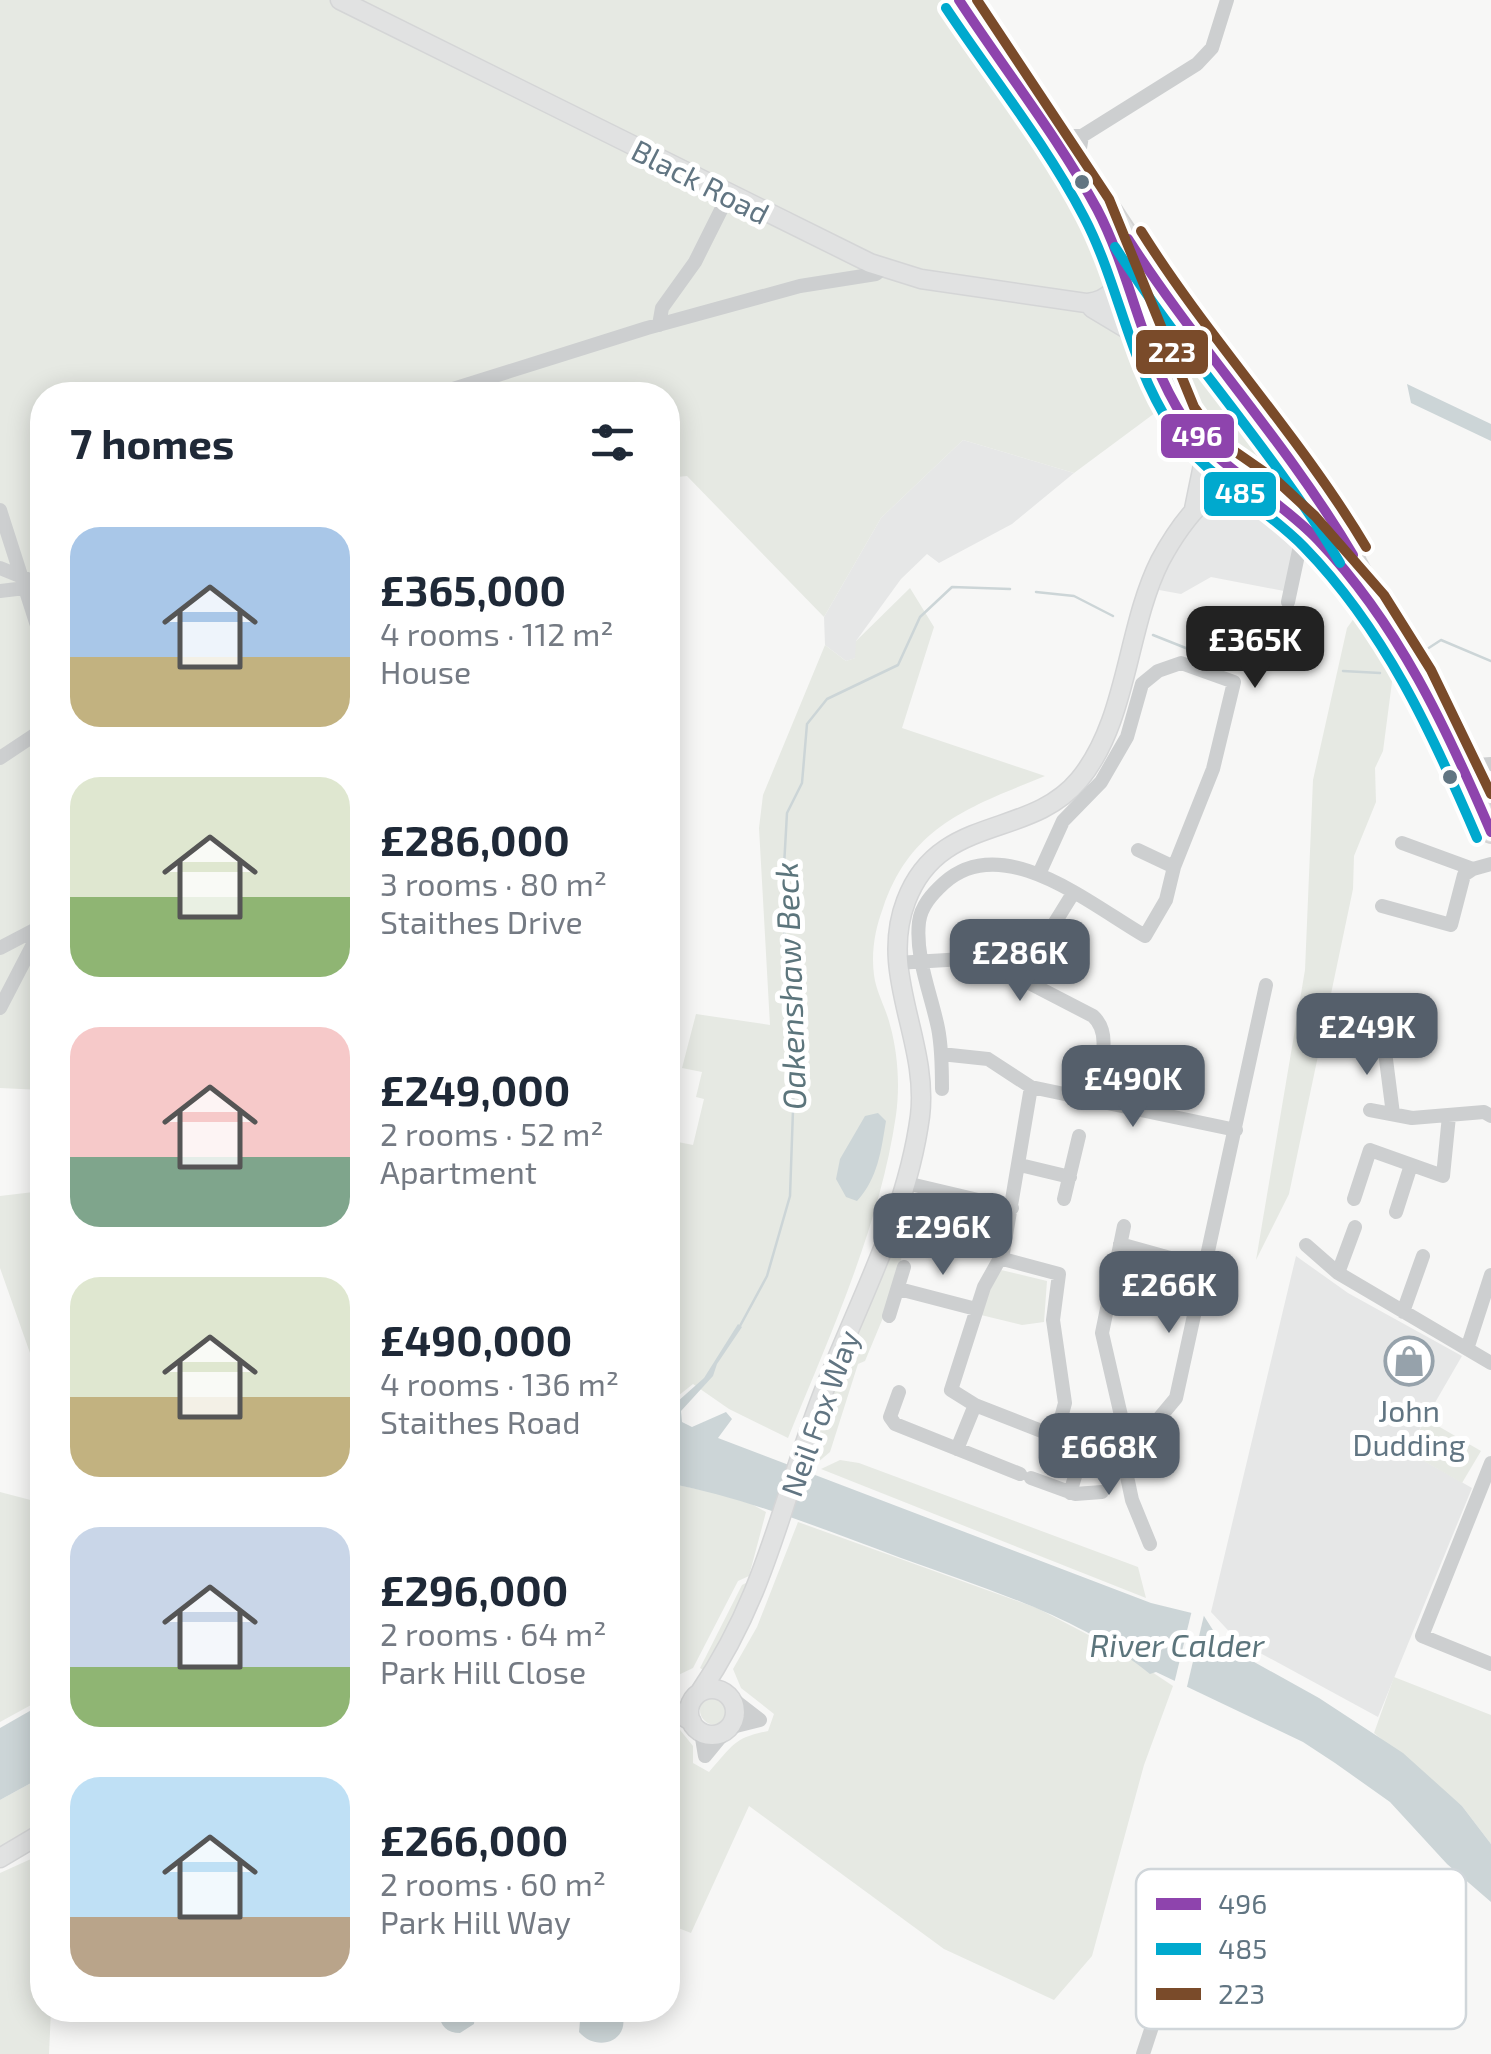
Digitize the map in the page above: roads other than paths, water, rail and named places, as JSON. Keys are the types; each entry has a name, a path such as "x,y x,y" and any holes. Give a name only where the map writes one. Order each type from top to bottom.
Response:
{"highway":[{"path":"958,0 1073,148 1122,266 1151,354 1201,443 1310,532 1377,608"},
{"path":"990,46 1073,148 1188,328 1333,519 1463,766 1491,832"},
{"path":"1176,403 1175,383 1181,365 1196,355 1212,360"},
{"path":"1304,478 1324,519 1324,526 1310,532"}],"main road":[{"name":"Black Road","path":"340,0 883,268 921,279 1136,310 1188,328"},
{"path":"1082,304 1109,296 1118,286 1122,266"},
{"name":"Black Road","path":"1082,304 1132,332 1151,354"},
{"name":"Neil Fox Way","path":"1194,510 1267,459 1260,420"},
{"name":"Neil Fox Way","path":"696,1697 722,1663 755,1598 809,1432 906,1183 922,1089 920,1055 896,963 906,901 928,864 959,838 1038,810 1062,795 1091,762 1109,718 1151,582 1194,510 1204,460 1201,443"},
{"path":"680,1715 715,1734 728,1728 735,1708 727,1694 722,1663"},
{"path":"680,1702 716,1689 727,1694"},
{"path":"696,1697 697,1727"},
{"path":"0,1858 30,1840"}],"street":[{"path":"1073,148 1197,64 1212,48 1227,0"},
{"path":"659,325 662,308 696,262 729,194"},
{"path":"476,382 659,325 800,286 876,274 883,268"},
{"path":"0,510 30,606"},
{"path":"1288,602 1297,555 1310,532"},
{"path":"0,568 30,583"},
{"path":"0,591 22,582"},
{"path":"942,1090 941,1054 923,961 920,918 930,896 949,878 988,863 1039,874 1145,936 1166,900 1174,867 1213,769 1234,682 1181,663 1158,671 1142,684 1127,737 1101,782 1063,821 1039,874"},
{"path":"0,758 30,738"},
{"path":"1463,766 1491,764"},
{"path":"1402,843 1473,869"},
{"path":"1138,850 1174,867"},
{"path":"1382,906 1451,925 1464,875 1491,864"},
{"path":"1020,979 1072,895"},
{"path":"0,948 30,932"},
{"path":"0,1008 30,949"},
{"path":"896,963 981,958 1102,1024 1104,1040 1090,1098"},
{"path":"1031,1086 1020,1130 1020,1165 999,1258 976,1309 951,1386 954,1396 975,1405 1085,1443 1156,1422 1176,1398 1266,986"},
{"path":"1383,1036 1394,1114"},
{"path":"941,1054 988,1059 1031,1086 1236,1130"},
{"path":"1370,1110 1449,1116 1484,1112 1491,1116"},
{"path":"1354,1199 1370,1150 1443,1176 1449,1116"},
{"path":"1064,1199 1079,1136"},
{"path":"1020,1165 1070,1177"},
{"path":"1396,1212 1411,1165"},
{"path":"906,1183 1012,1208"},
{"path":"1124,1226 1102,1333 1132,1500 1150,1544"},
{"path":"1338,1273 1355,1226"},
{"path":"1120,1244 1206,1268"},
{"path":"1306,1244 1338,1273 1491,1363"},
{"path":"1404,1312 1423,1256"},
{"path":"999,1258 1066,1275 1054,1326 1065,1403 1056,1436"},
{"path":"889,1316 904,1267"},
{"path":"1467,1348 1485,1316 1491,1275"},
{"path":"899,1289 976,1309"},
{"path":"900,1392 890,1416 895,1424 1070,1493 1102,1492"},
{"path":"956,1449 975,1405"},
{"path":"1070,1493 1085,1443"},
{"path":"1491,1463 1422,1636 1491,1664"},
{"path":"697,1727 703,1760 728,1728 764,1721 727,1694"},
{"path":"1143,2054 1151,2029"}],"water":[{"path":"1407,384 1491,424 1491,441 1411,403"},
{"path":"878,1113 886,1121 880,1153 870,1183 857,1201 846,1197 836,1179 840,1159 865,1116"},
{"name":"River Calder","path":"738,1324 742,1327 713,1376 681,1411 682,1422 692,1427 726,1412 732,1419 718,1438 1151,1603 1204,1616 1218,1638 1238,1653 1319,1698 1403,1753 1462,1806 1491,1844 1491,1902 1466,1880 1466,1869 1453,1869 1447,1864 1390,1802 1303,1742 1156,1672 1150,1674 1093,1636 1031,1606 786,1516 680,1486 680,1399 704,1378"},
{"path":"30,1711 30,1784 0,1800 0,1728"},
{"path":"442,2022 474,2022 460,2033"},
{"path":"580,2022 623,2022 618,2036 604,2043 587,2039 579,2032"}],"waterway":[{"name":"Oakenshaw Beck","path":"740,1326 767,1276 790,1196 794,1081 785,1021 786,940 781,919 787,813 802,783 807,724 827,699 898,665 920,617 952,587 1010,589"},
{"name":"Oakenshaw Beck","path":"1036,592 1074,596 1113,616"},
{"name":"Oakenshaw Beck","path":"1153,635 1221,662"},
{"name":"Oakenshaw Beck","path":"1421,653 1441,640 1491,661"},
{"name":"Oakenshaw Beck","path":"1343,671 1380,673"}],"place":[{"name":"John Dudding","path":"1409,1361"}]}
